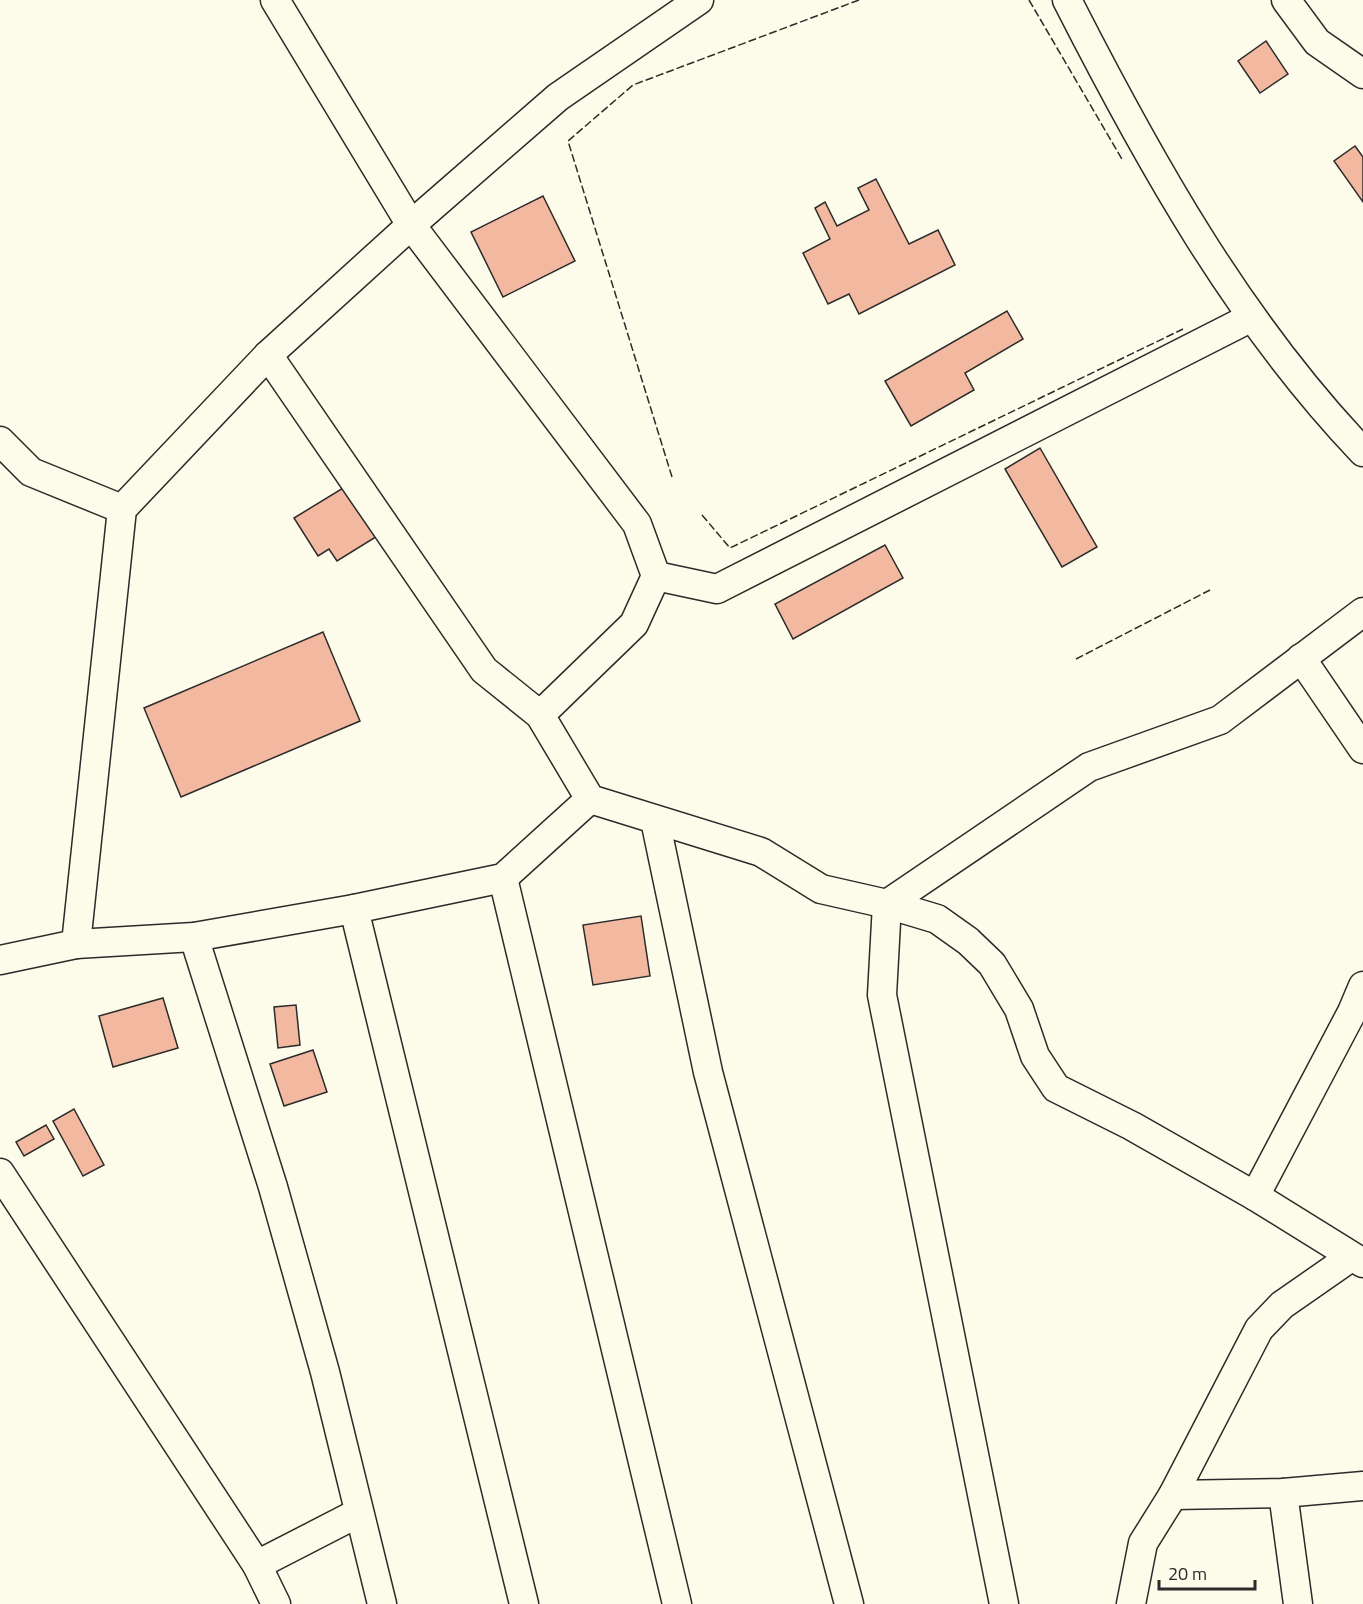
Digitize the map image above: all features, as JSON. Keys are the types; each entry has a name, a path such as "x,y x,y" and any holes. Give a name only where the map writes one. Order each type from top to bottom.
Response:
{"street":[{"path":"275,0 411,225 637,524 656,576 634,624 540,715"},
{"path":"76,944 122,509 268,355 411,225 558,97 699,0"},
{"path":"1067,0 1105,75 1179,207 1252,317 1304,388 1363,452"},
{"path":"1286,0 1317,42 1363,74"},
{"path":"656,576 717,589 1252,317"},
{"path":"268,355 484,670 540,715 590,799 760,852 821,890 887,904 938,919 969,941 992,964 1019,1009 1035,1056 1056,1088 1132,1126 1255,1196 1357,1260 1282,1305 1259,1329 1173,1495 1143,1543 1131,1604"},
{"path":"0,441 31,471 122,509"},
{"path":"887,904 1089,767 1220,720 1363,612"},
{"path":"1301,658 1363,749"},
{"path":"0,960 76,944 194,937 354,909 502,878 590,799"},
{"path":"655,820 708,1072 849,1604"},
{"path":"502,878 677,1604"},
{"path":"887,904 882,995 1004,1604"},
{"path":"354,909 524,1604"},
{"path":"194,937 276,1198 325,1372 382,1604"},
{"path":"1255,1196 1352,1012 1363,986"},
{"path":"0,1173 258,1565 276,1604"},
{"path":"1173,1495 1283,1493 1363,1486"},
{"path":"1283,1493 1298,1604"},
{"path":"258,1565 358,1513"}],"building":[{"path":"1266,41 1288,74 1260,93 1238,61"},
{"path":"1355,146 1363,157 1363,202 1334,161"},
{"path":"876,179 909,244 938,230 955,265 859,314 849,294 828,304 803,253 830,239 815,208 825,202 837,226 869,210 858,188"},
{"path":"543,196 575,261 503,297 471,232"},
{"path":"1007,311 1023,339 965,373 974,390 911,426 885,381"},
{"path":"1040,448 1097,547 1062,567 1005,469"},
{"path":"348,485 379,535 337,561 329,549 318,556 294,518"},
{"path":"885,545 903,578 793,639 775,604"},
{"path":"323,632 360,721 181,797 144,708"},
{"path":"641,916 650,976 593,985 583,925"},
{"path":"163,998 178,1048 113,1067 99,1016"},
{"path":"296,1005 300,1045 278,1048 274,1007"},
{"path":"313,1050 327,1092 284,1106 270,1064"},
{"path":"74,1109 104,1165 83,1176 53,1121"},
{"path":"46,1125 54,1139 24,1156 16,1142"}],"fence":[{"path":"672,477 568,141 633,85 859,0"},
{"path":"1029,0 1123,161"},
{"path":"702,515 730,548 1183,329"},
{"path":"1076,659 1210,590"}]}
